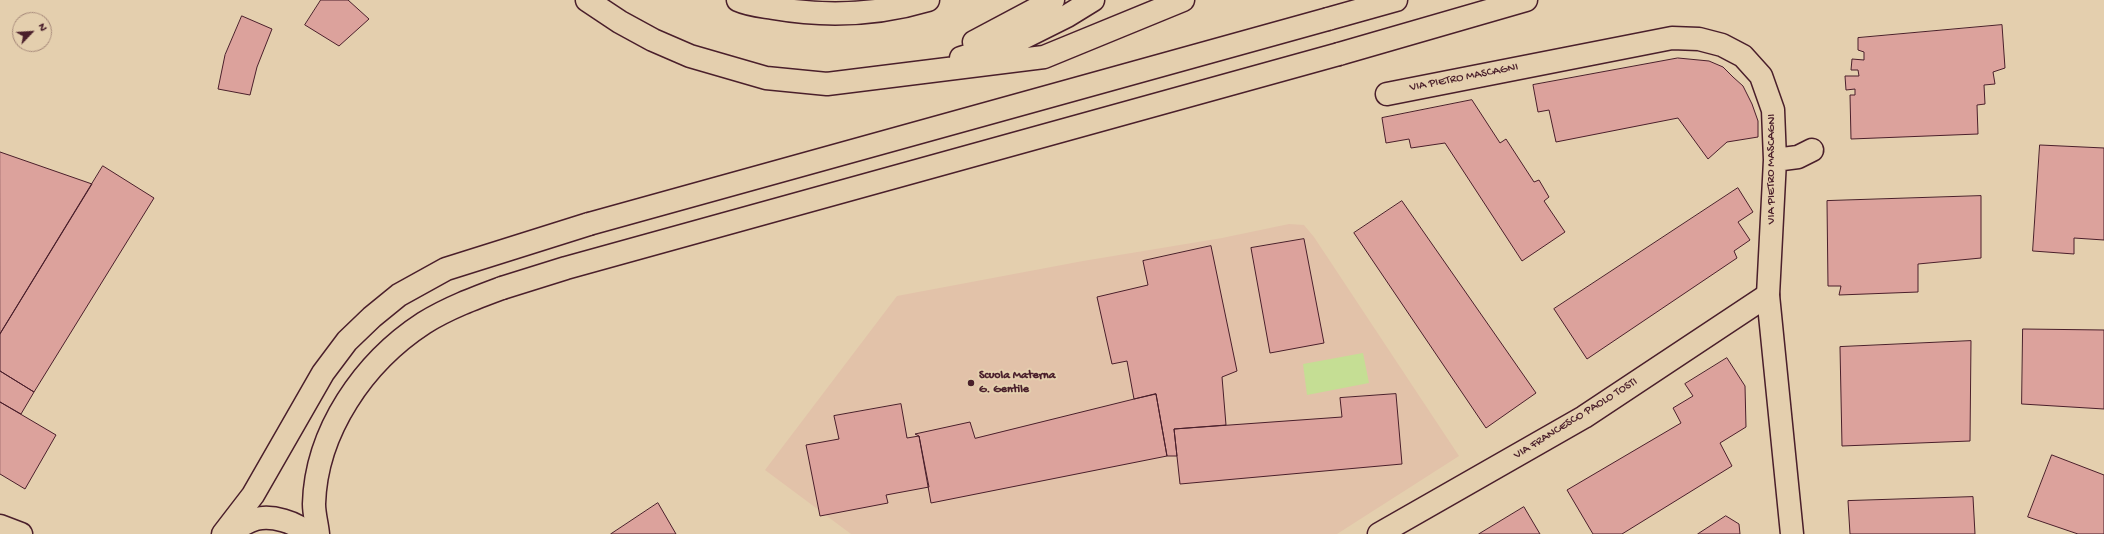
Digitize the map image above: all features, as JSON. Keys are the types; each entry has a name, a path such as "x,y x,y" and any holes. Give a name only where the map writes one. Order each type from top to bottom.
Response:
{"main road":[{"path":"587,0 620,22 653,40 690,56 766,78 827,84 1044,57 1183,0"},
{"path":"738,0 746,4 788,11 858,13 893,9 928,0"},
{"path":"912,74 1053,0"},
{"path":"912,74 1023,38 1067,16 1093,0"},
{"path":"222,534 253,495 323,373 347,341 372,317 399,295 446,268 589,224 1396,0"},
{"path":"318,534 314,504 318,476 325,446 334,423 351,395 371,369 394,346 424,323 463,302 566,268 1339,54 1526,0"},
{"name":"VIA PIETRO MASCAGNI","path":"1387,94 1672,38 1699,39 1722,45 1743,56 1761,76 1773,110 1774,160 1768,295 1792,534"},
{"path":"1774,160 1798,157 1812,150"},
{"name":"VIA FRANCESCO PAOLO TOSTI","path":"1379,534 1584,417 1768,295"},
{"path":"228,534 242,525 256,519 274,519 291,522 308,534"},
{"path":"0,526 21,534"}],"shaded area":[{"path":"1289,224 1304,225 1314,237 1459,456 1337,534 851,534 765,470 897,296 1083,261 1222,238"}],"green space":[{"path":"1363,353 1369,383 1307,395 1303,364"}],"building":[{"path":"321,0 348,0 369,19 339,46 305,25"},
{"path":"242,16 272,29 257,67 250,95 218,89 225,55"},
{"path":"2002,25 2005,68 1993,72 1995,84 1984,85 1985,104 1977,105 1978,134 1851,139 1850,95 1855,95 1855,89 1846,90 1845,76 1859,76 1858,70 1851,70 1852,59 1864,60 1864,52 1858,50 1858,38"},
{"path":"1678,58 1709,61 1723,67 1743,86 1758,121 1758,137 1727,142 1708,159 1678,118 1556,142 1549,110 1538,112 1533,85"},
{"path":"1472,100 1500,143 1506,139 1534,182 1539,180 1549,197 1544,201 1565,232 1522,261 1445,143 1411,148 1409,139 1386,143 1382,118"},
{"path":"2040,145 2104,148 2104,240 2074,238 2074,254 2033,251"},
{"path":"0,152 92,184 0,334"},
{"path":"103,166 154,198 34,392 0,371 0,334"},
{"path":"1738,188 1753,212 1738,222 1750,240 1734,251 1737,258 1587,359 1554,309"},
{"path":"1981,196 1981,258 1918,264 1918,292 1839,295 1841,286 1828,286 1827,201"},
{"path":"1402,201 1536,393 1486,428 1354,233"},
{"path":"1304,239 1324,343 1270,353 1251,248"},
{"path":"1211,246 1237,371 1222,377 1226,425 1174,429 1177,456 1167,456 1156,394 1134,399 1127,361 1112,364 1097,297 1148,285 1143,261"},
{"path":"2023,329 2104,330 2104,409 2022,404"},
{"path":"1971,341 1970,441 1842,446 1840,347"},
{"path":"1727,358 1745,386 1746,427 1720,443 1732,466 1622,534 1593,534 1567,490 1681,423 1673,408 1693,396 1685,384"},
{"path":"0,371 34,392 21,414 0,402"},
{"path":"1156,394 1167,456 931,503 919,436 915,434 970,422 975,438"},
{"path":"1396,394 1402,464 1180,484 1174,429 1342,417 1340,398"},
{"path":"0,402 56,435 25,489 0,474"},
{"path":"901,404 907,438 919,436 929,487 886,495 888,503 820,516 806,445 839,439 834,416"},
{"path":"2052,455 2104,475 2104,534 2078,534 2028,517"},
{"path":"1973,497 1975,534 1850,534 1848,501"},
{"path":"658,503 676,534 611,534"},
{"path":"1524,507 1540,534 1479,534"},
{"path":"1726,516 1739,524 1740,534 1698,534"}],"place":[{"name":"Scuola Materna G. Gentile","path":"971,383"}]}
